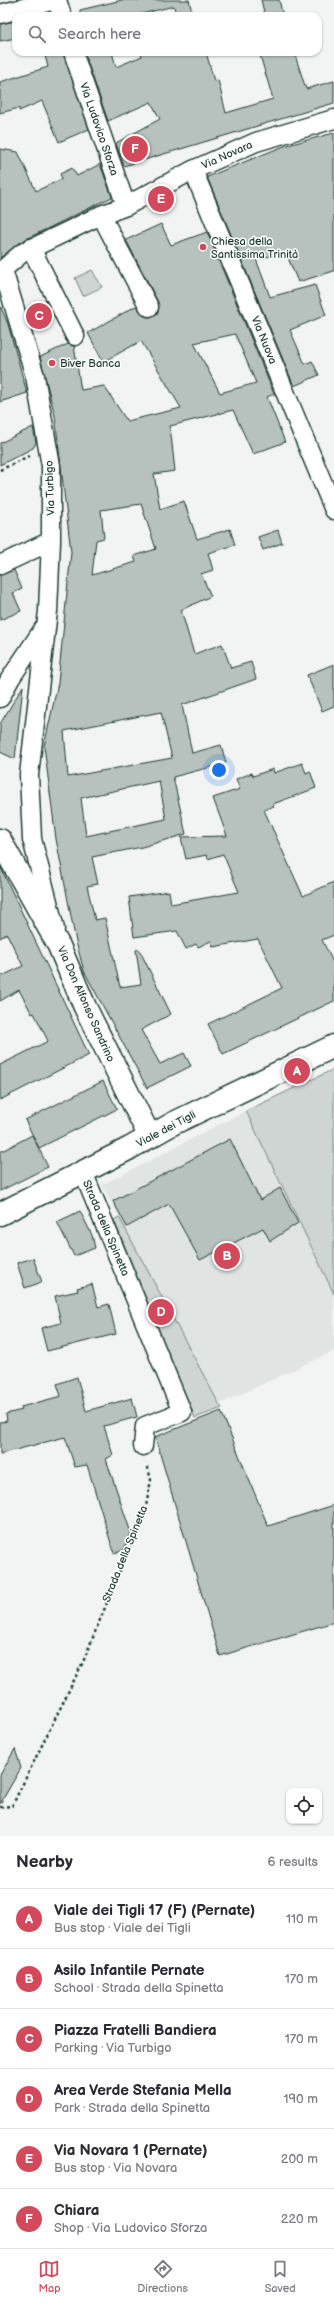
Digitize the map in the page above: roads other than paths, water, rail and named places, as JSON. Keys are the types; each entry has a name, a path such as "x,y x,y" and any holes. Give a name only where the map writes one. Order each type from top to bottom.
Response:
{"main road":[{"path":"5,848 60,946"},
{"name":"Via Don Alfonso Sandrino","path":"60,946 85,1007 150,1137"},
{"name":"Viale dei Tigli","path":"0,1214 150,1137 334,1046"}],"street":[{"path":"0,14 56,0 60,12"},
{"name":"Via Ludovico Sforza","path":"74,56 126,206"},
{"name":"Via Novara","path":"1,271 22,253 31,248 102,215 126,206 193,170 256,142 334,119"},
{"name":"Via Nuova","path":"193,170 334,510"},
{"path":"102,215 149,307"},
{"path":"31,248 75,336"},
{"name":"Via Turbigo","path":"0,698 10,679 45,626 51,541 51,466 48,446 35,376 1,271"},
{"path":"0,565 51,541"},
{"name":"Via Don Alfonso Sandrino","path":"45,626 29,775 32,839 60,946"},
{"path":"5,848 32,839"},
{"name":"Strada della Spinetta","path":"83,1172 182,1412 145,1426 142,1446"}],"place":[{"name":"Chiara","path":"135,149"},
{"name":"Via Novara 1 (Pernate)","path":"161,199"},
{"name":"Chiesa della Santissima Trinità","path":"203,247"},
{"name":"Piazza Fratelli Bandiera","path":"39,316"},
{"name":"Biver Banca","path":"52,363"},
{"name":"Viale dei Tigli 17 (F) (Pernate)","path":"297,1071"},
{"name":"Asilo Infantile Pernate","path":"227,1256"},
{"name":"Area Verde Stefania Mella","path":"161,1312"}]}
